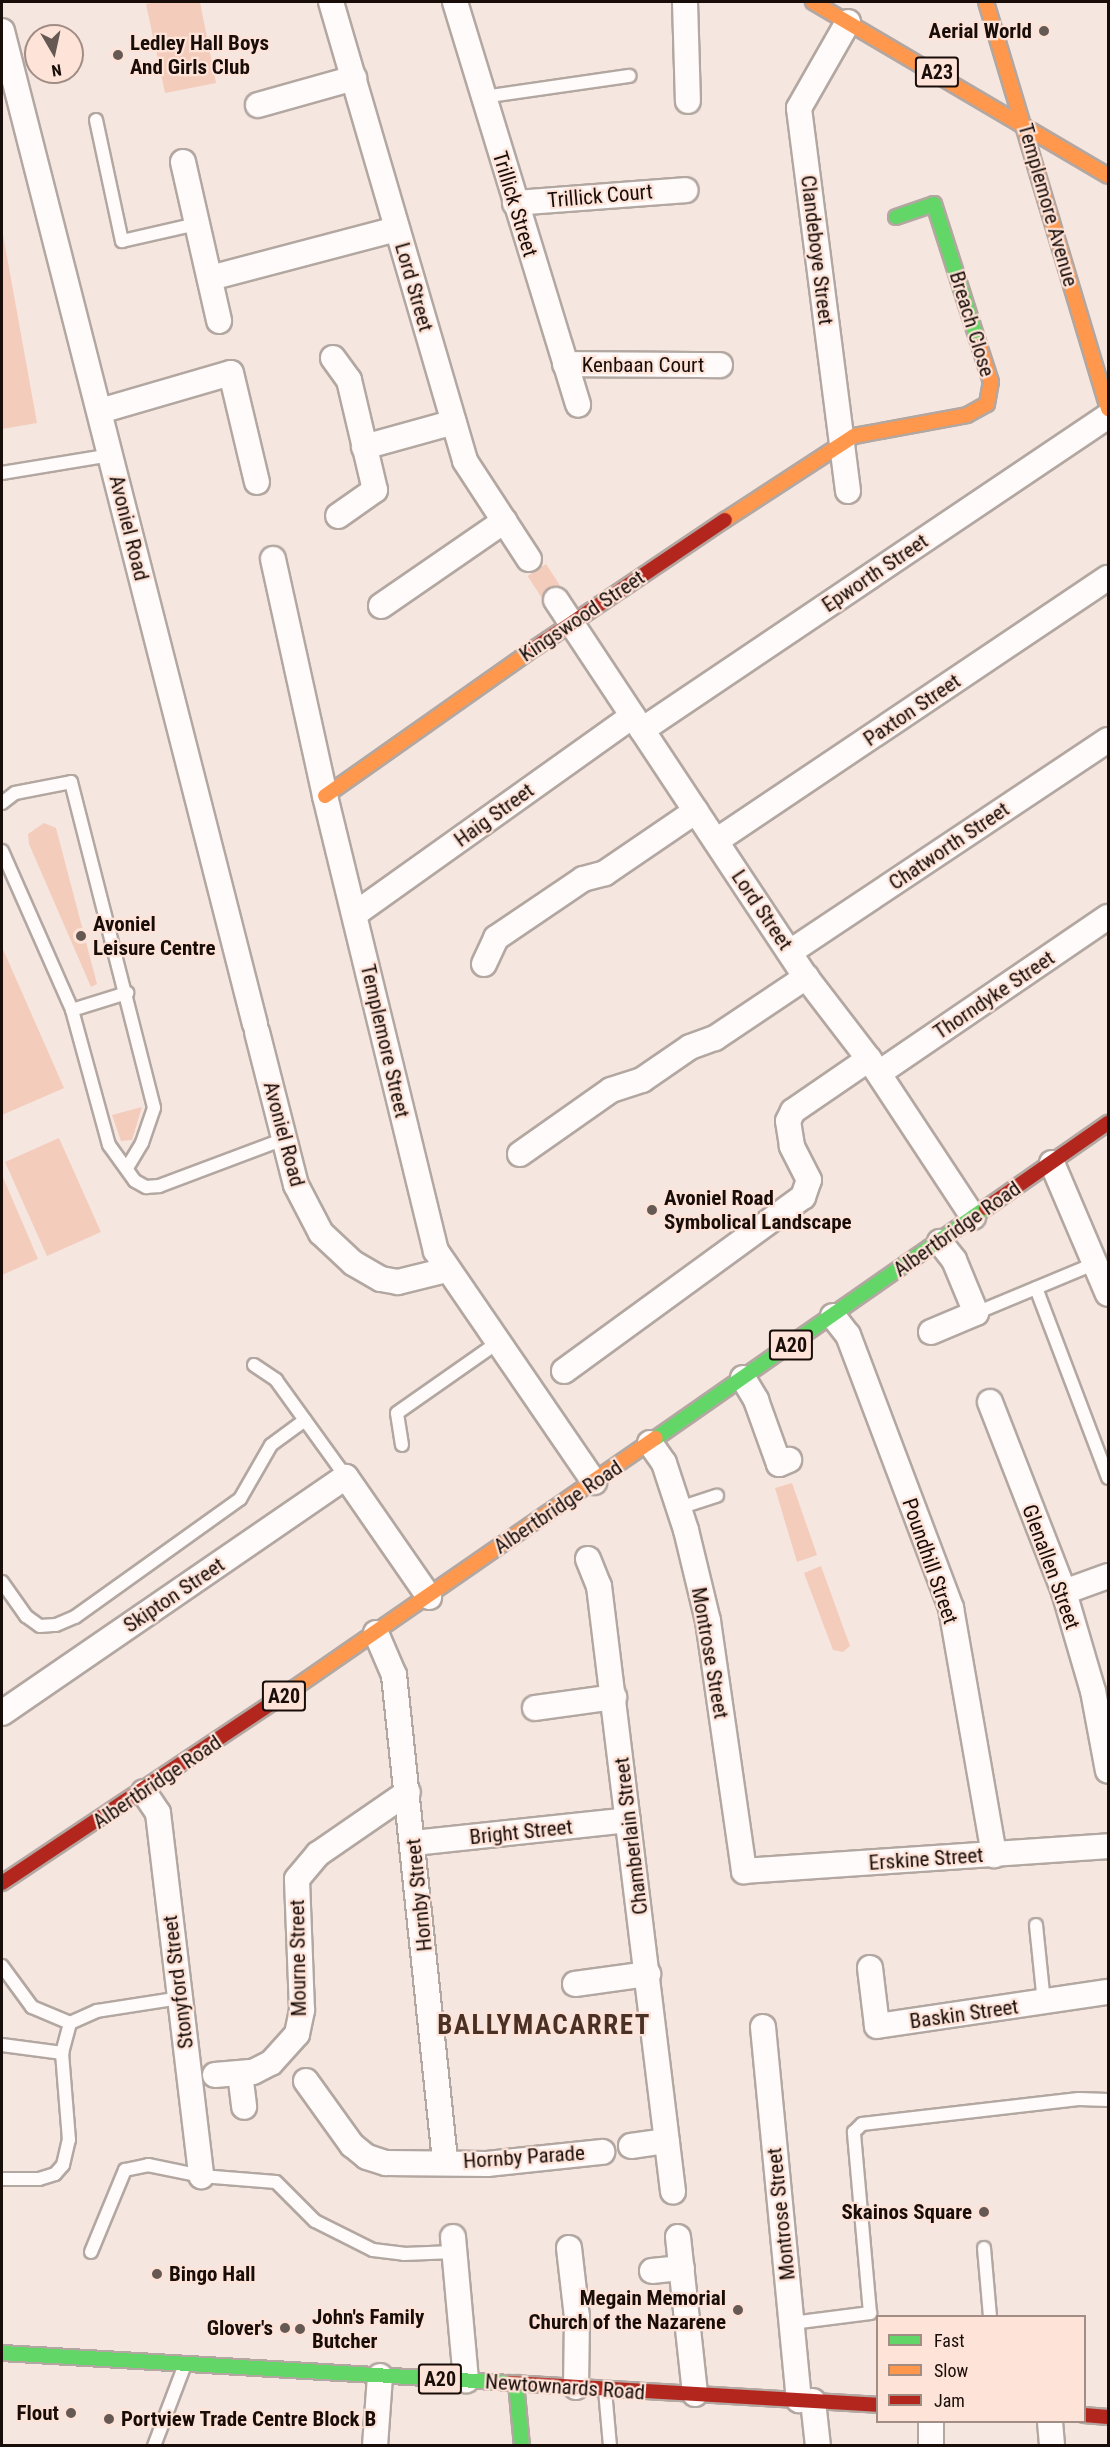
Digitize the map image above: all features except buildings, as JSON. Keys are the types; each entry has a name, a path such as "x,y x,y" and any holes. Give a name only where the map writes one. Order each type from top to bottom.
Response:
{"main road":[{"name":"A23","path":"813,2 1024,123 1108,176"},
{"name":"Templemore Avenue","path":"986,2 1108,409"},
{"name":"Breach Close","path":"843,441 854,436 968,415 979,410 991,394 991,382 930,194 896,217"},
{"name":"Kingswood Street","path":"325,796 571,622 843,441"},
{"name":"Albertbridge Road","path":"2,1883 144,1791 429,1597 1108,1123"},
{"name":"Newtownards Road","path":"2,2353 876,2405"},
{"path":"516,2383 522,2445"},
{"path":"1086,2415 1108,2416"}],"street":[{"name":"Lord Street","path":"331,2 465,461 529,559"},
{"name":"Trillick Street","path":"455,2 514,203 579,405"},
{"path":"685,2 688,101"},
{"name":"Clandeboye Street","path":"848,491 799,108 849,22"},
{"name":"Avoniel Road","path":"2,31 10,99 100,411 284,1139 306,1207 321,1233 353,1263 381,1279 398,1282 447,1270"},
{"path":"258,105 354,78"},
{"path":"183,162 219,321"},
{"name":"Trillick Court","path":"514,203 686,190"},
{"path":"210,278 397,229"},
{"path":"333,358 349,380 375,490 338,516"},
{"name":"Kenbaan Court","path":"565,364 720,365"},
{"path":"100,411 231,373 256,482"},
{"name":"Epworth Street","path":"637,723 1108,416"},
{"path":"364,447 453,422"},
{"path":"381,606 504,521"},
{"name":"Templemore Street","path":"273,559 325,796 436,1251 594,1482"},
{"name":"Paxton Street","path":"716,841 1108,578"},
{"name":"Lord Street","path":"556,600 806,977 874,1066 973,1217"},
{"name":"Haig Street","path":"355,914 637,723"},
{"name":"Chatworth Street","path":"790,952 1108,740"},
{"path":"484,964 496,938 583,879 605,873 696,811"},
{"name":"Thorndyke Street","path":"564,1371 803,1197 809,1180 787,1133 793,1111 874,1066 1108,917"},
{"path":"520,1154 611,1090 642,1080 690,1047 715,1038 806,977"},
{"path":"1052,1163 1104,1277"},
{"path":"930,1332 976,1313 954,1260 940,1242"},
{"name":"Poundhill Street","path":"833,1316 848,1335 951,1608 994,1855"},
{"path":"743,1378 756,1400 779,1464 789,1460"},
{"name":"Glenallen Street","path":"990,1402 1101,1689 1108,1771"},
{"name":"Montrose Street","path":"650,1443 664,1463 679,1508 708,1621 744,1871"},
{"path":"346,1477 429,1597"},
{"name":"Skipton Street","path":"2,1713 346,1477"},
{"name":"Chamberlain Street","path":"588,1559 599,1586 614,1697 673,2191"},
{"path":"1064,1592 1108,1576"},
{"name":"Hornby Street","path":"376,1633 394,1675 414,1844 445,2161"},
{"path":"535,1707 614,1697"},
{"name":"Stonyford Street","path":"144,1791 158,1813 201,2176"},
{"name":"Mourne Street","path":"215,2075 240,2073 271,2064 297,2034 302,2010 297,1880 318,1854 408,1792"},
{"name":"Bright Street","path":"414,1844 628,1820"},
{"name":"Erskine Street","path":"744,1871 1108,1846"},
{"name":"Baskin Street","path":"870,1968 877,2026 1108,1992"},
{"path":"575,1984 648,1974"},
{"name":"Montrose Street","path":"763,2027 792,2323 806,2401 818,2445"},
{"path":"240,2073 244,2107"},
{"name":"Hornby Parade","path":"306,2081 352,2145 367,2157 386,2163 445,2161 488,2164 602,2152"},
{"path":"631,2146 667,2141"},
{"path":"678,2237 695,2394"},
{"path":"453,2244 466,2380"},
{"path":"569,2248 578,2317 576,2387"},
{"path":"652,2271 682,2268"},
{"path":"376,2440 380,2376"},
{"path":"931,2423 931,2445"},
{"path":"1050,2423 1052,2445"}],"lane":[{"path":"483,97 629,76"},
{"path":"96,120 122,242 197,224"},
{"path":"2,473 111,455"},
{"path":"2,802 15,793 71,782 127,993 154,1108 142,1143 127,1168"},
{"path":"2,851 72,1010 110,1145 135,1181 146,1187 159,1186 284,1139"},
{"path":"72,1010 127,993"},
{"path":"976,1313 1036,1288 1104,1277"},
{"path":"1036,1288 1108,1478"},
{"path":"402,1445 397,1413 497,1343"},
{"path":"254,1365 276,1380 346,1477"},
{"path":"2,1582 26,1616 40,1626 56,1625 75,1617 240,1499 271,1444 304,1420"},
{"path":"679,1508 717,1496"},
{"path":"1036,1925 1044,2002"},
{"path":"2,1966 32,2007 70,2023 97,2012 180,1998"},
{"path":"2,2179 49,2177 63,2165 69,2140 62,2053 70,2023"},
{"path":"2,2045 62,2053"},
{"path":"792,2323 870,2313 854,2132 862,2124 1079,2099 1108,2100"},
{"path":"91,2252 125,2170 148,2165 201,2176 276,2182 315,2221 373,2250 404,2254 453,2244"},
{"path":"984,2248 990,2315"},
{"path":"154,2445 186,2363"},
{"path":"604,2390 610,2445"}],"shaded area":[{"path":"200,2 216,83 165,93 146,4"},
{"path":"2,229 37,423 2,429"},
{"path":"546,564 563,590 544,602 528,576"},
{"path":"44,823 56,828 97,984 91,987 29,844 28,834"},
{"path":"2,947 64,1088 2,1115"},
{"path":"142,1107 132,1140 121,1141 112,1115"},
{"path":"59,1138 101,1232 47,1256 5,1162"},
{"path":"2,1175 38,1259 2,1275"},
{"path":"792,1483 817,1555 797,1562 775,1488"},
{"path":"821,1566 850,1646 843,1652 833,1650 804,1573"}],"traffic: fast":[{"path":"896,217 934,204 979,345"},
{"path":"656,1438 986,1208"},
{"path":"2,2353 510,2383"},
{"path":"516,2383 522,2446"}],"traffic: slow":[{"path":"813,2 1108,176"},
{"path":"986,2 1108,409"},
{"path":"725,520 854,436 967,415 987,404 991,382 979,345"},
{"path":"325,796 535,648"},
{"path":"293,1689 656,1438"}],"traffic: jam":[{"path":"535,648 725,520"},
{"path":"986,1208 1108,1123"},
{"path":"2,1883 293,1689"},
{"path":"510,2383 876,2405"},
{"path":"1086,2415 1108,2417"}],"place":[{"name":"Aerial World","path":"1044,31"},
{"name":"Ledley Hall Boys And Girls Club","path":"118,55"},
{"name":"Avoniel Leisure Centre","path":"81,936"},
{"name":"Avoniel Road Symbolical Landscape","path":"652,1210"},
{"name":"Skainos Square","path":"984,2212"},
{"name":"Bingo Hall","path":"157,2274"},
{"name":"Megain Memorial Church of the Nazarene","path":"738,2310"},
{"name":"Glover's","path":"285,2328"},
{"name":"John's Family Butcher","path":"300,2329"},
{"name":"Flout","path":"71,2413"},
{"name":"Portview Trade Centre Block B","path":"109,2419"}],"district":[{"name":"BALLYMACARRET","path":"544,2026"}]}
